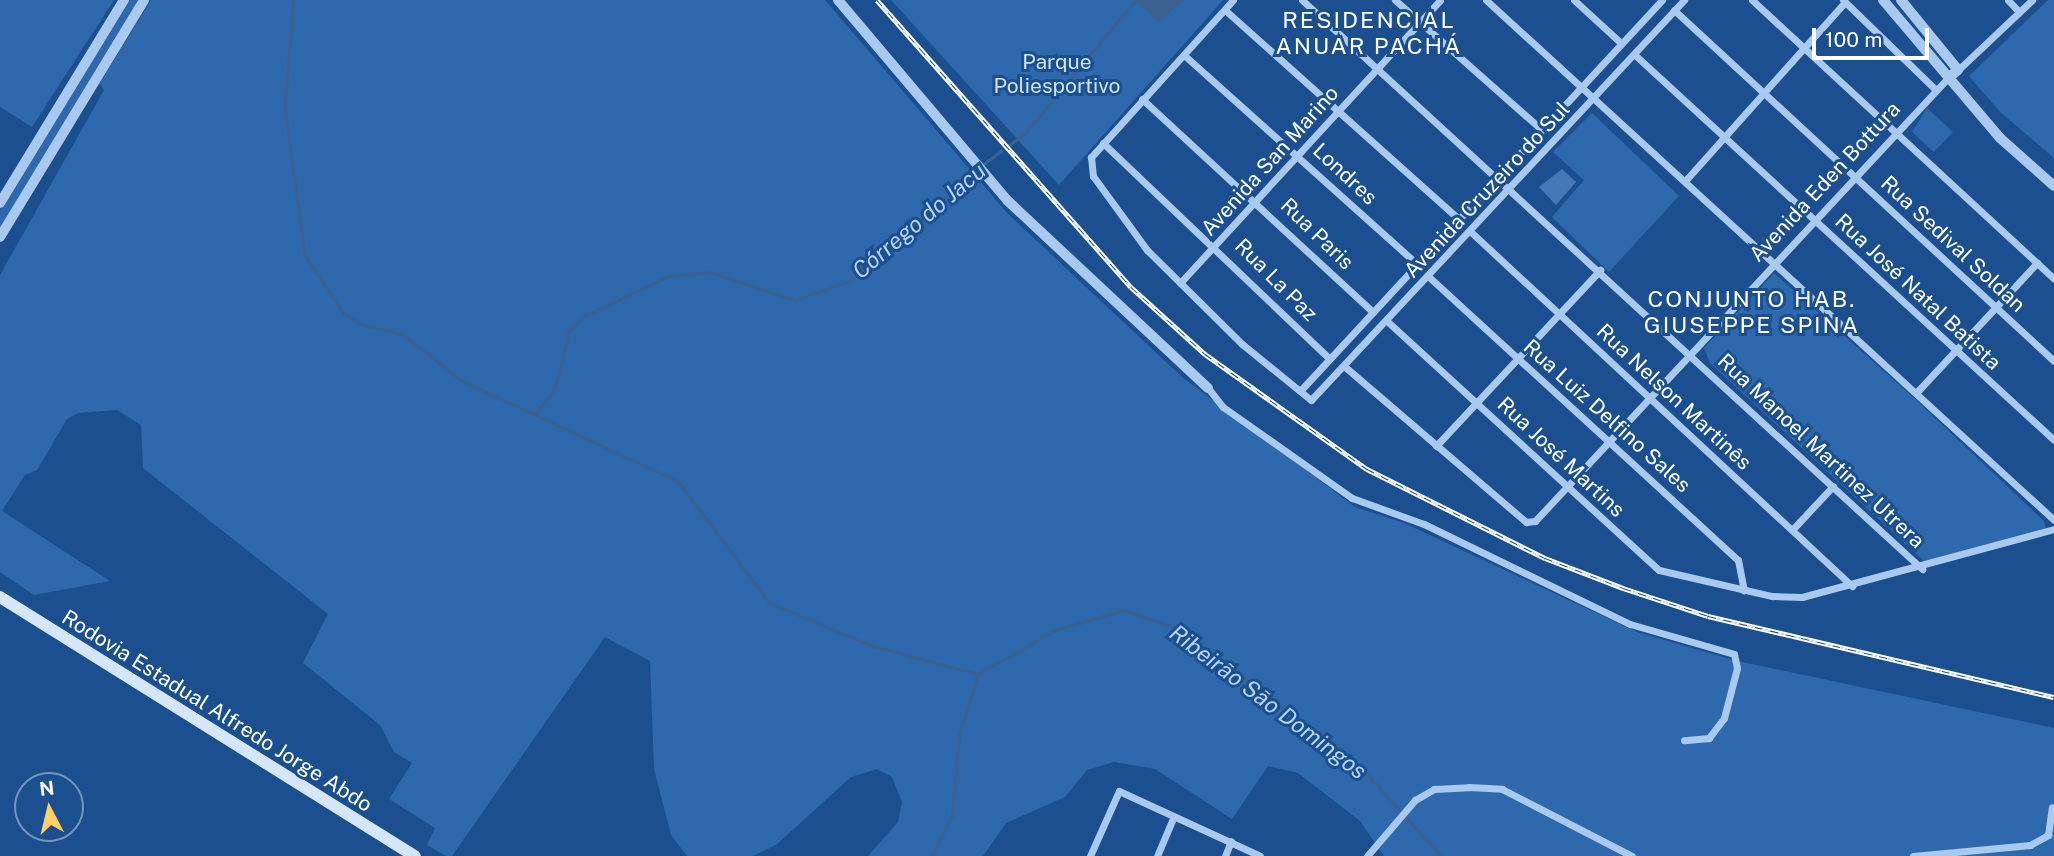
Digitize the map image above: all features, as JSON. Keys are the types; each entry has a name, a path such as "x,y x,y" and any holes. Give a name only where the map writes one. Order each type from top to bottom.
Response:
{"main road":[{"name":"Rodovia Estadual Alfredo Jorge Abdo","path":"0,597 415,856"}],"street":[{"path":"0,203 124,0"},
{"path":"0,237 144,0"},
{"path":"838,0 980,168 1208,388 1223,407 1352,498 1424,524 1630,624 1734,654 1737,668 1724,718 1713,735 1684,740"},
{"path":"1233,0 1091,157 1093,176 1122,220 1180,283 1300,391"},
{"name":"Rua Manoel Martinez Utrera","path":"1302,0 1499,176 1922,569"},
{"path":"1395,0 1541,130"},
{"name":"Avenida San Marino","path":"1180,283 1217,246 1440,0"},
{"path":"1486,0 2054,520"},
{"path":"1574,0 1621,43"},
{"name":"Avenida Cruzeiro do Sul","path":"1661,0 1300,391 1311,400 1388,322 1684,0"},
{"path":"1752,0 1806,47 2054,279"},
{"path":"1883,0 1948,78 2023,160 2054,186"},
{"path":"1901,0 1958,70"},
{"path":"2008,0 2020,12"},
{"path":"1948,78 2032,0"},
{"path":"1685,181 1844,1 1935,89"},
{"path":"1225,10 1459,219"},
{"name":"Rua Sedival Soldan","path":"1674,10 2054,361"},
{"name":"Londres","path":"1184,55 1417,264"},
{"name":"Rua José Natal Batista","path":"1635,55 2054,440"},
{"name":"Avenida Eden Bottura","path":"1436,446 1526,522 1535,521 1948,78"},
{"name":"Rua Paris","path":"1142,99 1257,202 1373,312"},
{"name":"Rua La Paz","path":"1103,143 1217,246 1330,359"},
{"name":"Rua Nelson Martinês","path":"1472,233 1853,586"},
{"path":"1916,393 2037,263"},
{"path":"1344,366 1436,446 1600,270"},
{"name":"Rua Luiz Delfino Sales","path":"1429,277 1738,560 1744,590"},
{"name":"Rua José Martins","path":"1388,322 1659,570 1727,587 1802,597 1922,569 2054,529"},
{"path":"1792,530 1833,486"},
{"path":"1367,856 1408,807 1434,789 1502,789 1632,856"},
{"path":"1090,856 1119,791 1259,856"},
{"path":"1913,856 2030,845 2048,835 2052,807"},
{"path":"1157,856 1174,816"},
{"path":"1225,856 1231,841"}],"green space":[{"path":"0,0 114,0 32,127 0,107"},
{"path":"130,0 139,0 0,228 0,211"},
{"path":"151,0 825,0 1007,213 1182,377 1355,507 1404,523 1637,632 1733,660 2054,728 2054,856 1384,856 1360,821 1298,773 1268,766 1232,819 1155,769 1114,762 1087,770 1065,797 1006,823 983,856 868,856 898,822 902,802 892,777 877,769 851,777 776,845 753,856 687,856 671,835 654,769 650,661 605,637 452,856 446,856 427,845 435,828 389,799 412,763 394,752 380,725 303,663 328,614 143,468 141,425 117,410 78,413 67,419 37,470 25,475 2,511 110,581 34,595 0,572 0,275 104,90 100,83"},
{"name":"Parque Poliesportivo","path":"891,0 1223,0 1059,185"},
{"path":"2048,0 2054,0 2054,158 2000,112 1969,76"},
{"path":"1927,108 1953,132 1934,152 1912,132"},
{"path":"1592,113 1679,196 1609,272 1552,217 1584,180 1553,152"},
{"path":"1774,273 1915,399 2044,521 2046,529 1926,563 1710,363 1704,348"}],"shaded area":[{"path":"1135,0 1184,0 1158,22"}],"building":[{"path":"1562,169 1576,182 1556,205 1539,187"}],"waterway":[{"name":"Ribeirão São Domingos","path":"294,0 285,107 305,255 344,313 363,325 403,334 461,380 678,481 770,603 873,646 978,674 1056,630 1124,610 1176,628 1363,769 1441,856"},
{"name":"Córrego do Jacu","path":"1131,6 1137,0"},
{"name":"Córrego do Jacu","path":"1009,145 1025,134 1127,10"},
{"name":"Córrego do Jacu","path":"981,166 1001,151"},
{"name":"Córrego do Jacu","path":"536,413 555,389 569,331 586,315 669,276 711,272 795,300 847,282 976,170"},
{"path":"932,856 952,815 959,736 978,675"}],"railway":[{"path":"877,0 1131,287 1205,354 1367,469 1545,558 1623,588 1708,616 2054,697"}],"district":[{"name":"RESIDENCIAL ANUAR PACHÁ","path":"1369,33"},
{"name":"CONJUNTO HAB. GIUSEPPE SPINA","path":"1752,312"}]}
